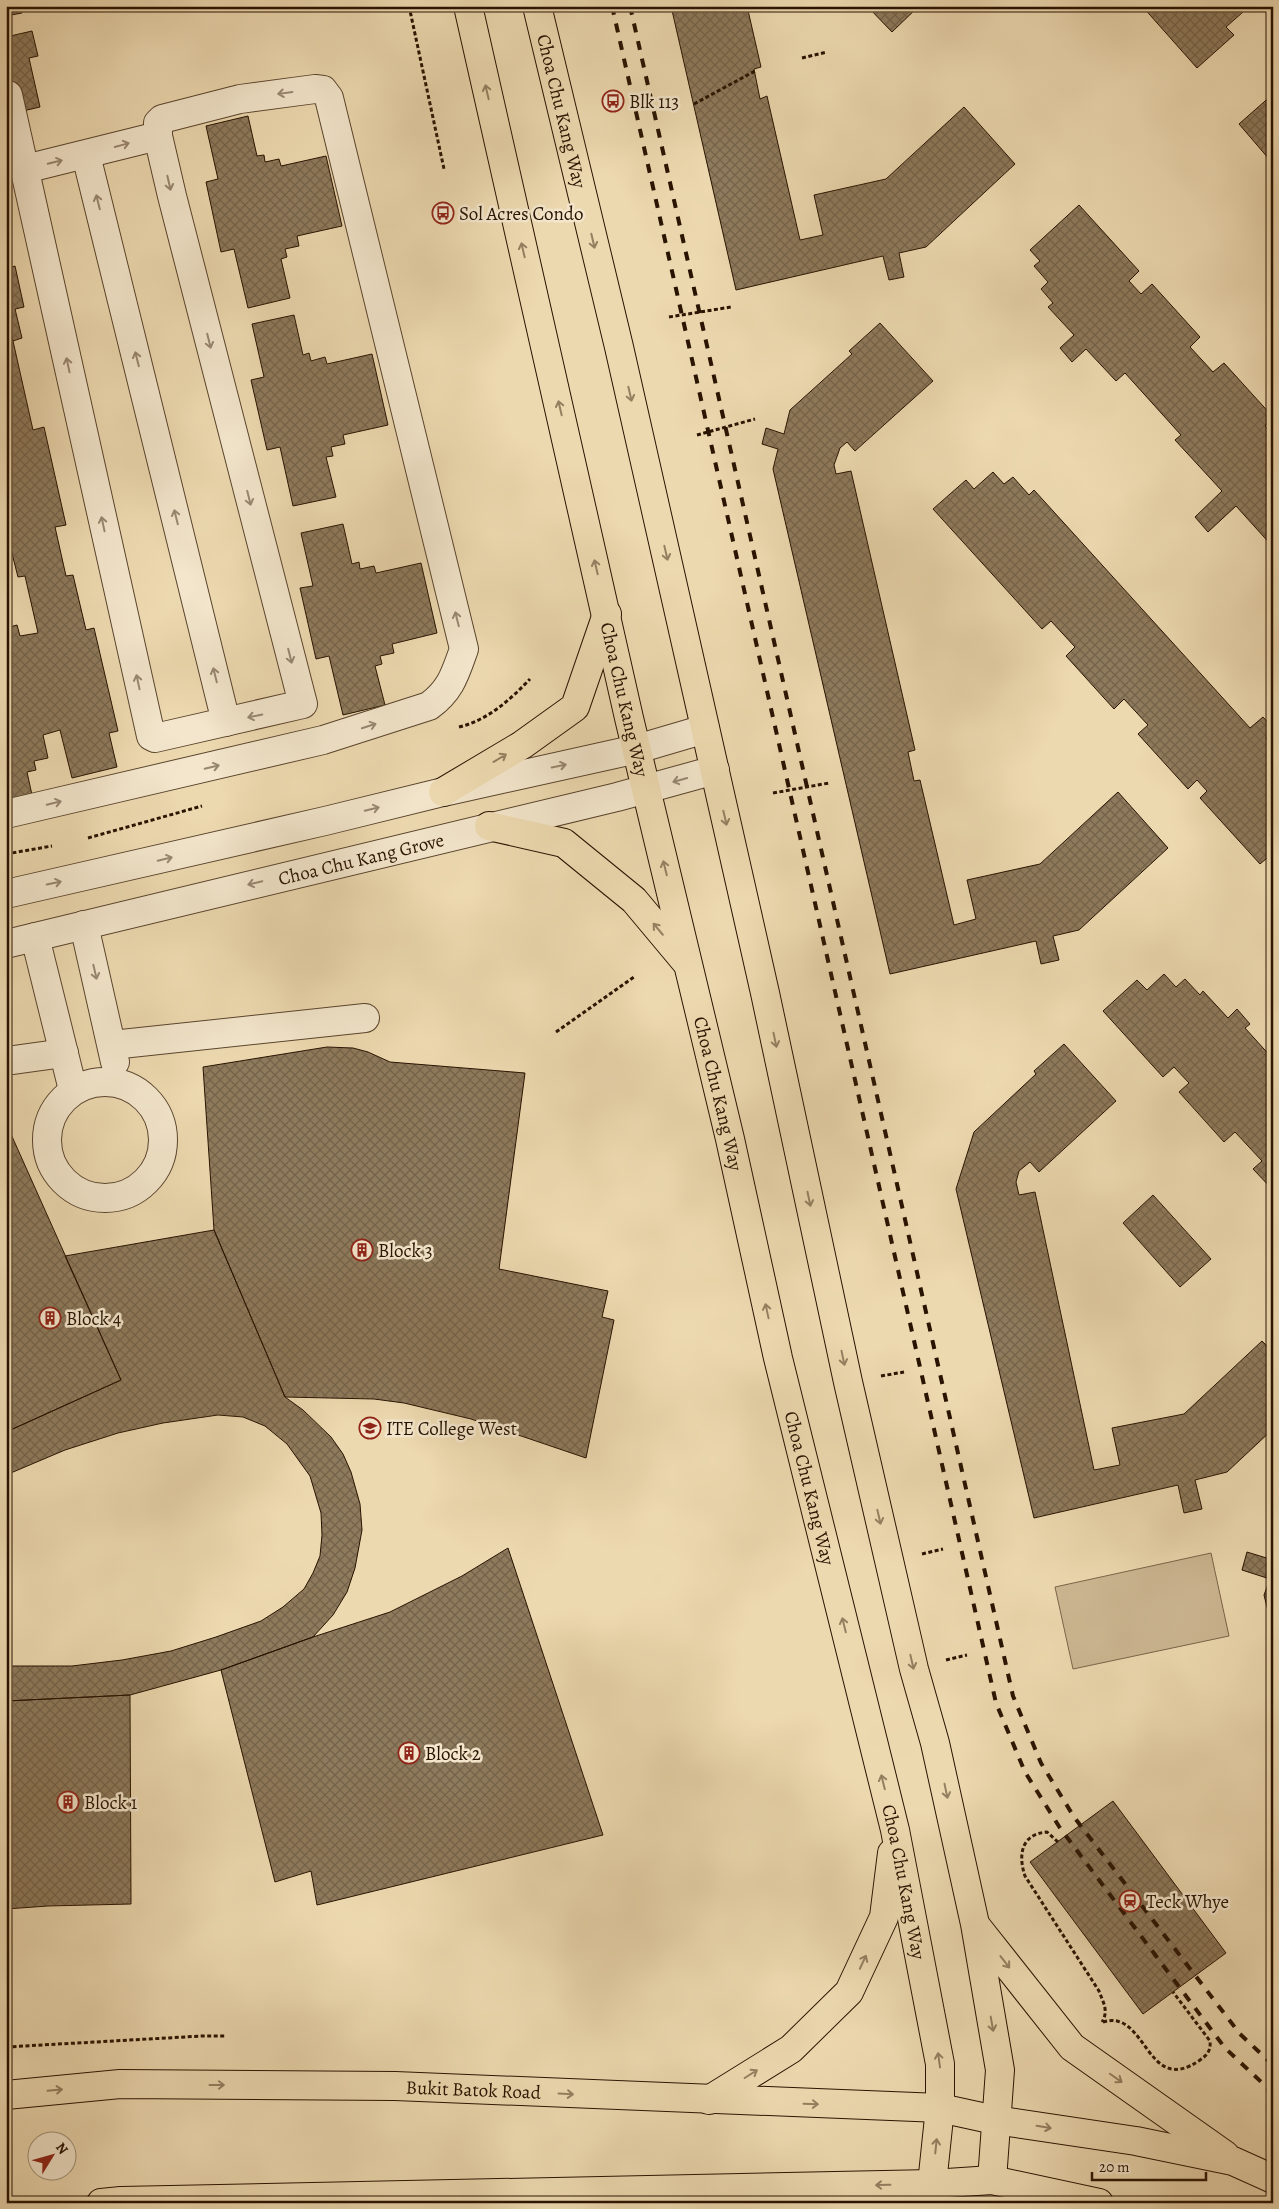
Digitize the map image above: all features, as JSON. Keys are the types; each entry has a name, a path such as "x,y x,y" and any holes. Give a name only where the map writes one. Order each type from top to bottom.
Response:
{"main road":[{"name":"Choa Chu Kang Way","path":"468,6 646,790 689,966 778,1358 895,1830 940,2064 940,2108 932,2184"},
{"name":"Choa Chu Kang Way","path":"537,6 619,347 706,729 850,1392 914,1669 935,1743 975,1924 1000,2070 992,2180"},
{"path":"443,792 522,746 575,708 607,614"},
{"path":"489,826 564,843 634,900 689,966"},
{"path":"709,2100 792,2049 849,1992 884,1917 895,1830"},
{"path":"975,1924 1072,2047 1233,2160 1273,2179"},
{"name":"Bukit Batok Road","path":"6,2095 120,2084 395,2086 940,2108 995,2120 1136,2141 1233,2160"},
{"path":"101,2203 121,2200 429,2199 932,2184 992,2180 1099,2203"}],"street":[{"path":"6,814 323,740 429,706 440,698 453,681 464,650 329,98 323,90 315,89 240,99 162,119 158,123 158,136 303,704 155,738 149,733 25,169 13,94"},
{"path":"25,169 158,136"},
{"path":"86,155 226,722"},
{"path":"6,894 316,824 443,792 637,749 706,729"},
{"name":"Choa Chu Kang Grove","path":"6,944 489,826 646,790 715,770"},
{"path":"84,925 120,1083"},
{"path":"35,937 73,1090"},
{"path":"112,1045 365,1018"},
{"path":"6,1061 64,1053"},
{"path":"96,1081 120,1083 142,1094 157,1113 164,1137 160,1161 146,1182 126,1195 102,1198 78,1192 59,1176 48,1154 47,1130 56,1107 73,1090 96,1081"}],"path":[{"path":"409,6 444,169"},
{"path":"802,58 827,52"},
{"path":"694,104 755,71"},
{"path":"669,317 731,307"},
{"path":"696,436 755,419"},
{"path":"774,794 829,783"},
{"path":"556,1032 634,977"},
{"path":"1058,1842 1047,1832 1037,1832 1028,1840 1021,1852 1020,1863 1025,1876 1100,1991 1106,2016 1102,2022 1111,2019 1121,2022 1134,2032 1164,2068 1177,2071 1189,2068 1205,2056 1210,2049 1210,2041 1172,1992"},
{"path":"6,2046 226,2036"}],"shaded area":[{"path":"1211,1553 1229,1636 1073,1669 1055,1587"}],"building":[{"path":"6,6 21,6 22,13 6,16"},
{"path":"671,6 747,6 761,67 754,69 760,99 767,96 800,240 823,235 814,195 886,179 964,107 1015,164 926,247 899,253 904,277 889,280 883,256 736,290"},
{"path":"867,6 919,6 892,32"},
{"path":"1142,6 1238,6 1243,12 1226,27 1234,35 1197,68"},
{"path":"32,31 38,56 29,58 40,107 6,115 6,37"},
{"path":"1273,94 1273,155 1269,159 1239,124"},
{"path":"248,116 257,156 264,155 265,162 279,159 281,166 326,156 342,226 297,236 299,246 285,249 287,257 281,259 290,298 248,308 234,249 221,252 206,182 218,179 206,126"},
{"path":"1079,205 1139,271 1129,281 1141,294 1152,284 1200,337 1190,347 1213,372 1224,363 1273,417 1265,426 1273,434 1273,547 1236,506 1208,532 1195,517 1222,491 1175,440 1181,435 1125,373 1116,381 1086,349 1072,362 1060,348 1074,335 1048,307 1053,303 1041,289 1048,282 1034,266 1040,261 1030,250"},
{"path":"15,266 24,307 15,309 22,338 13,341 33,430 44,427 66,525 55,527 66,576 73,575 86,630 94,628 118,731 109,733 117,767 72,778 60,730 43,735 48,758 34,761 36,770 27,772 32,795 6,800 6,628 17,625 20,636 38,633 25,576 18,577 6,530 6,269"},
{"path":"6,312 13,341 6,342"},
{"path":"294,315 303,355 309,353 311,361 325,357 327,364 372,354 388,425 343,435 345,444 331,447 333,456 326,457 336,497 293,506 280,447 267,450 251,380 264,377 252,324"},
{"path":"880,323 933,381 855,451 847,442 840,448 834,465 836,474 851,471 915,750 908,752 914,781 920,780 954,925 976,919 967,880 1040,864 1118,792 1168,848 1079,930 1053,936 1059,960 1041,964 1036,941 890,974 773,469 778,449 762,444 766,428 784,434 790,410 852,354 849,351"},
{"path":"993,472 1004,484 1013,477 1029,495 1034,490 1250,728 1263,717 1273,728 1273,732 1266,738 1273,746 1273,853 1260,864 1200,798 1207,791 1197,780 1188,789 1138,734 1148,725 1124,699 1114,709 1066,656 1075,647 1051,621 1042,629 933,509 966,480 974,489"},
{"path":"343,524 352,564 359,562 360,569 374,566 376,573 421,563 437,633 392,644 394,653 380,656 382,664 375,666 385,705 343,715 329,656 316,659 300,588 313,586 301,533"},
{"path":"1164,974 1176,987 1185,979 1200,995 1203,991 1228,1018 1237,1009 1250,1024 1245,1028 1273,1059 1273,1190 1253,1169 1262,1161 1235,1132 1224,1142 1179,1092 1189,1083 1174,1067 1163,1077 1103,1011 1137,980 1147,990"},
{"path":"1064,1044 1116,1101 1039,1172 1030,1162 1019,1171 1016,1182 1019,1195 1035,1192 1094,1470 1120,1465 1112,1428 1184,1414 1262,1341 1273,1352 1273,1429 1227,1472 1195,1480 1202,1509 1184,1513 1178,1485 1034,1518 956,1189 974,1132 1036,1074 1034,1071"},
{"name":"Block 3","path":"327,1047 353,1048 368,1052 390,1062 525,1073 499,1269 608,1291 602,1317 614,1320 586,1458 471,1419 404,1403 374,1399 285,1397 214,1230 203,1067"},
{"name":"Block 4","path":"6,1123 121,1380 6,1432"},
{"path":"1153,1195 1211,1259 1180,1287 1123,1223"},
{"path":"214,1230 285,1397 303,1410 331,1437 343,1454 351,1472 360,1504 362,1530 355,1568 347,1592 333,1615 313,1637 221,1670 130,1695 6,1701 6,1666 72,1666 122,1660 171,1651 261,1621 283,1607 304,1589 313,1573 320,1556 322,1535 321,1513 310,1476 287,1444 265,1426 243,1417 218,1415 163,1423 118,1433 65,1450 6,1475 6,1432 121,1380 65,1256"},
{"name":"Block 2","path":"508,1548 603,1835 317,1905 311,1871 275,1882 221,1670 390,1612 462,1576"},
{"path":"1247,1552 1273,1560 1273,1632 1264,1595 1270,1579 1242,1570"},
{"name":"Block 1","path":"130,1695 131,1904 6,1909 6,1701"},
{"path":"1113,1801 1226,1953 1143,2014 1030,1862"}],"railway":[{"path":"612,6 996,1703 1025,1772 1060,1828 1225,2048 1273,2093"},
{"path":"630,6 1013,1696 1041,1763 1074,1817 1240,2034 1273,2065"}],"place":[{"name":"Blk 113","path":"613,101"},
{"name":"Sol Acres Condo","path":"443,213"},
{"name":"Block 3","path":"362,1250"},
{"name":"Block 4","path":"50,1318"},
{"name":"ITE College West","path":"370,1428"},
{"name":"Block 2","path":"409,1753"},
{"name":"Block 1","path":"68,1802"},
{"name":"Teck Whye","path":"1130,1901"}]}
